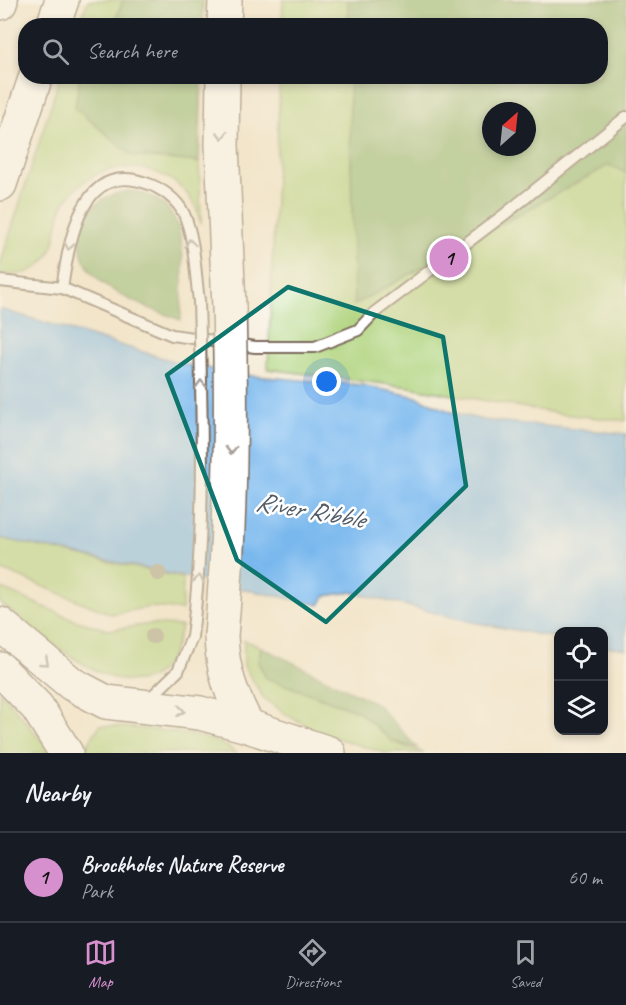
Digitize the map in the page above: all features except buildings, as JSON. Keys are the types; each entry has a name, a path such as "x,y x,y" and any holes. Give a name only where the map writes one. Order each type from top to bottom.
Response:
{"highway":[{"path":"56,18 62,0"},
{"path":"224,18 225,0"},
{"path":"0,184 33,84"},
{"path":"223,84 214,304 231,390 229,549 207,637 224,670 234,699 250,727 273,753"},
{"path":"0,624 81,690 106,702 200,713 329,753"},
{"path":"0,669 36,707 66,753"}],"lane":[{"path":"0,281 62,288 172,335 255,347 315,347 358,330 375,312 505,214 626,117"},
{"path":"62,288 70,239 84,204 103,186 123,180 134,180 158,188 169,195 184,214 214,304"},
{"path":"140,707 178,671 207,637"}],"highlighted area":[{"path":"288,287 443,337 466,486 326,622 237,560 167,375"}],"green space":[{"path":"88,0 123,0 117,18 82,18"},
{"path":"123,0 203,0 203,18 117,18"},
{"path":"283,0 626,0 626,421 561,414 409,387 268,369 280,84 608,84 608,18 282,18"},
{"path":"348,0 626,0 626,173 609,165 354,305 349,84 608,84 608,18 348,18"},
{"path":"58,84 79,84 75,108 133,156 199,162 201,224 193,202 181,187 166,177 149,170 131,168 112,170 95,175 80,185 67,199 60,213 53,245 41,264 31,271 13,275 0,274 0,265"},
{"path":"79,84 202,84 199,162 133,156 75,108"},
{"path":"128,191 150,196 166,207 176,221 183,258 181,320 126,298 108,287 94,274 84,259 81,242 88,214 102,200"},
{"path":"0,538 183,578 182,610 150,607 111,614 0,569"},
{"path":"0,588 77,621 109,630 151,624 181,626 169,661 150,678 127,681 101,673 47,639 0,603"},
{"path":"244,640 261,647 258,662 266,678 358,711 393,742 424,753 385,753 320,733 287,715 263,697 244,666"},
{"path":"261,647 377,704 417,748 393,742 358,711 266,678 258,662"},
{"path":"0,691 47,747 50,753 0,753"},
{"path":"100,725 191,735 224,745 236,753 82,753"}],"water":[{"name":"River Ribble","path":"0,309 183,364 253,376 361,385 417,397 451,412 483,420 626,434 626,649 608,647 608,627 554,627 554,637 472,622 351,592 325,596 320,605 0,538"}],"place":[{"name":"Brockholes Nature Reserve","path":"449,258"}]}
